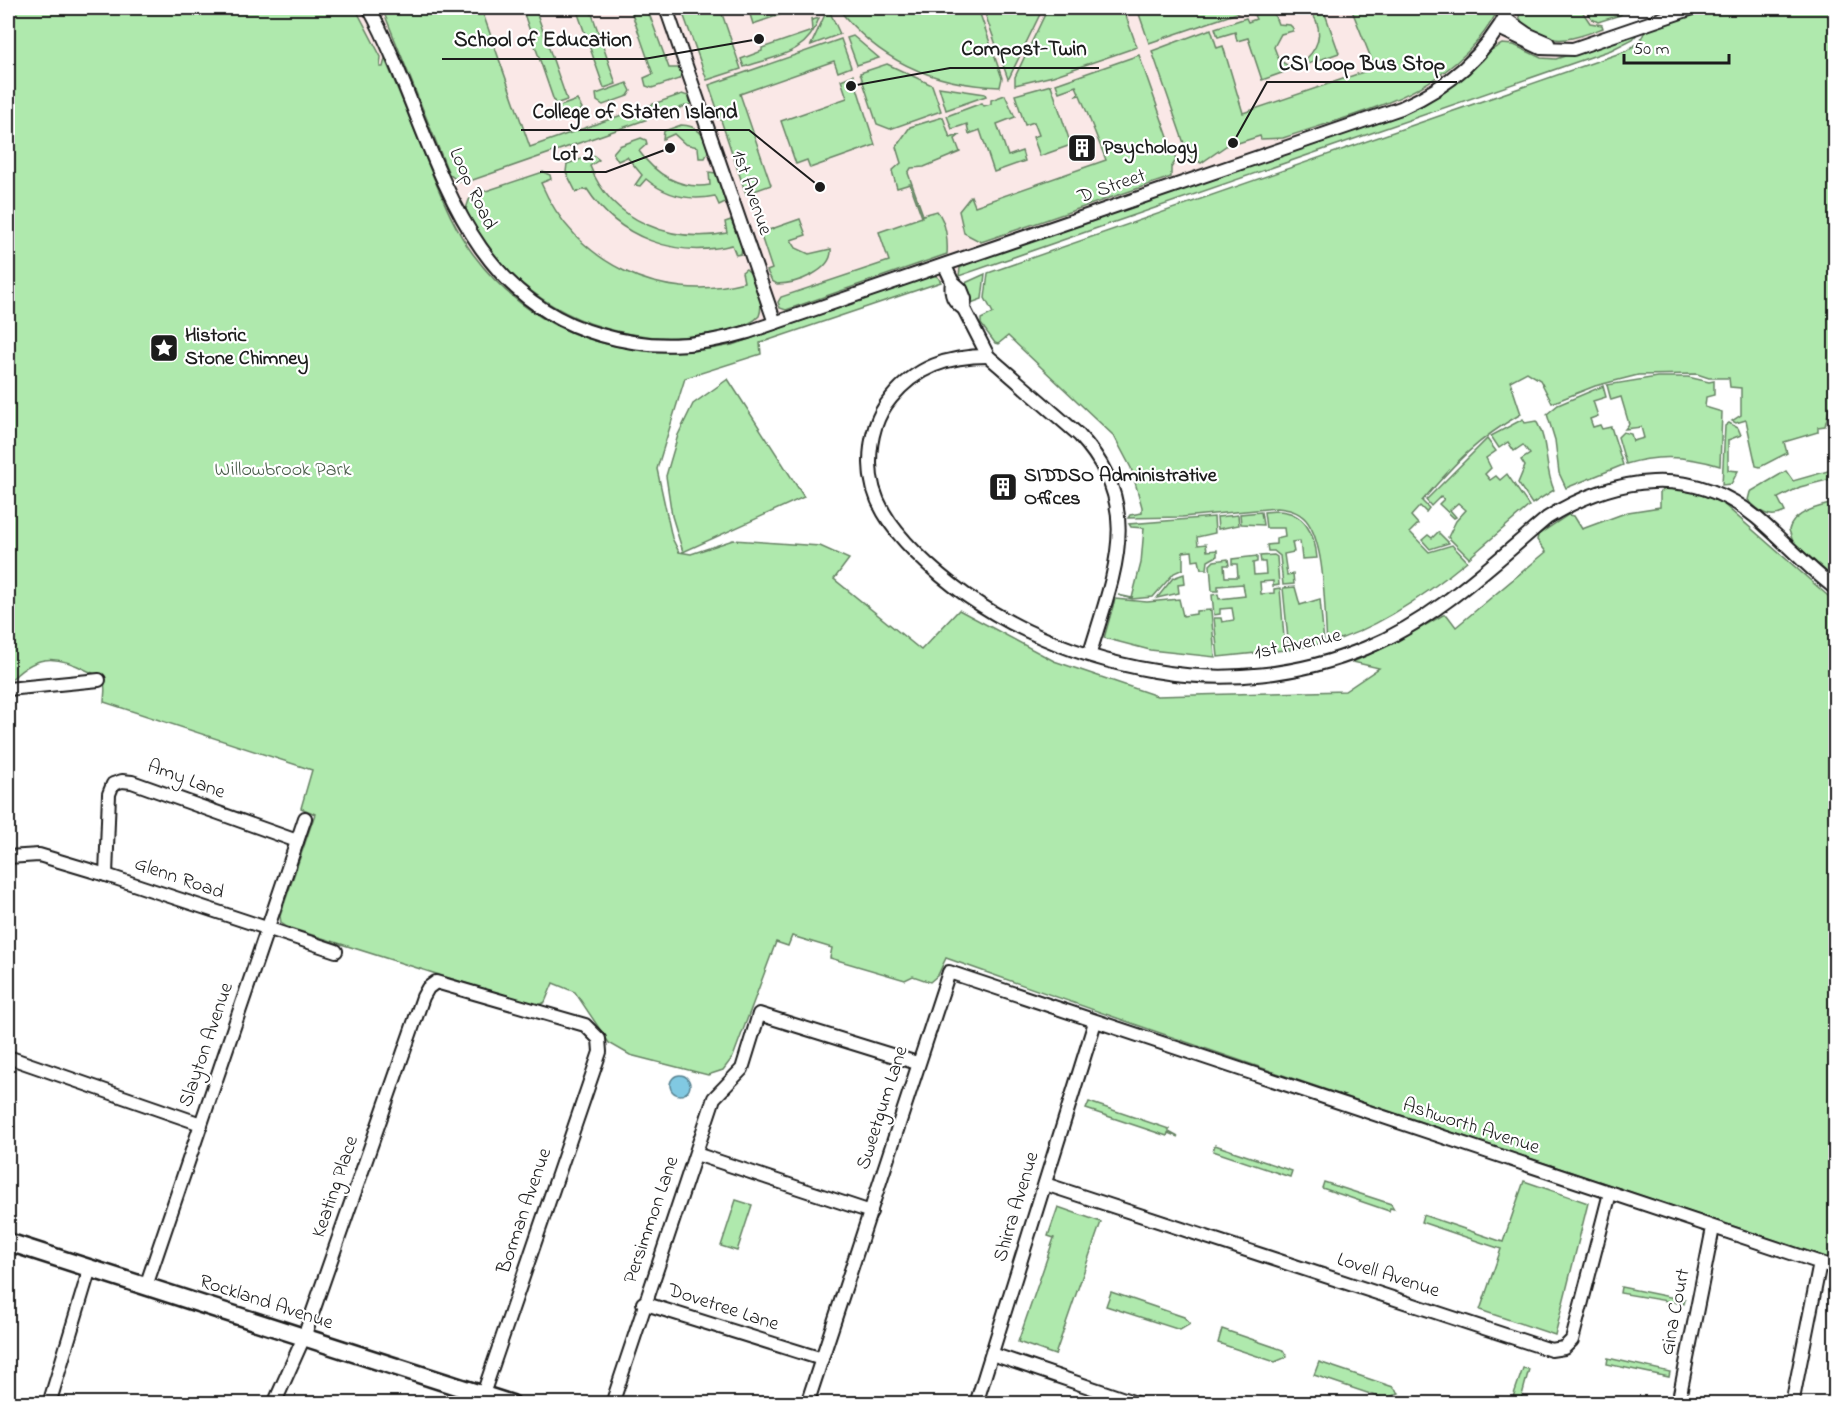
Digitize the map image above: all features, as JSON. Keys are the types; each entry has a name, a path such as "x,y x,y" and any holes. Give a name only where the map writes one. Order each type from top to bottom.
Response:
{"street":[{"name":"Loop Road","path":"369,8 463,223 494,267 528,300 562,321 589,332 642,345 697,344 775,323"},
{"name":"1st Avenue","path":"666,8 775,323"},
{"name":"D Street","path":"775,323 1401,108 1427,97 1471,64 1504,18 1541,48 1573,49 1693,8"},
{"path":"945,266 952,281 950,292 954,302 964,309 988,356 1079,435 1092,449 1112,485 1120,521 1120,542 1090,653"},
{"name":"1st Avenue","path":"988,356 967,356 929,366 912,376 894,395 879,419 873,434 870,472 874,494 886,519 907,544 961,593 1020,628 1090,653 1153,670 1215,676 1261,675 1328,662 1374,644 1424,618 1547,518 1568,505 1612,486 1637,482 1686,485 1732,502 1756,517 1810,570 1836,589"},
{"path":"8,689 99,680"},
{"name":"Amy Lane","path":"106,875 109,794 117,782 132,782 297,841"},
{"name":"Slayton Avenue","path":"146,1286 305,818"},
{"name":"Glenn Road","path":"8,857 39,855 336,951"},
{"name":"Sweetgum Lane","path":"807,1404 871,1212 917,1063 949,972 1095,1022"},
{"name":"Keating Place","path":"274,1404 304,1338 423,998 434,983 585,1024 599,1039"},
{"path":"696,1154 714,1098 742,1069 759,1014 917,1063"},
{"name":"Shirra Avenue","path":"976,1404 1095,1022"},
{"name":"Ashworth Avenue","path":"1095,1022 1836,1268"},
{"name":"Borman Avenue","path":"483,1395 600,1052 599,1039"},
{"path":"8,1057 201,1124"},
{"name":"Persimmon Lane","path":"643,1303 696,1154 871,1212"},
{"name":"Lovell Avenue","path":"1045,1184 1551,1350 1564,1348 1572,1340 1610,1193"},
{"name":"Gina Court","path":"1677,1404 1713,1228"},
{"name":"Rockland Avenue","path":"8,1242 512,1404"},
{"path":"1792,1404 1821,1263"},
{"path":"49,1404 90,1268"},
{"name":"Dovetree Lane","path":"612,1404 643,1303 822,1359"},
{"path":"992,1354 1139,1404"}],"shaded area":[{"path":"338,8 1596,8 1611,50 760,343 761,354 583,354 473,270"}],"green space":[{"name":"Willowbrook Park","path":"8,8 359,8 361,11 358,13 381,57 380,67 383,67 385,59 448,210 473,254 498,283 526,307 556,325 588,339 622,348 658,351 695,351 732,345 934,275 938,277 941,282 760,343 761,354 685,378 657,469 672,538 679,552 691,554 733,540 820,546 849,559 834,579 921,650 959,610 1054,661 1157,696 1345,691 1379,668 1353,662 1396,642 1443,615 1447,615 1456,627 1546,552 1537,540 1538,535 1568,515 1574,516 1582,529 1628,512 1660,507 1660,492 1667,488 1691,491 1721,502 1835,602 1835,1260 1279,1074 946,958 938,975 930,982 913,976 905,980 830,958 832,948 792,936 788,946 776,942 733,1057 723,1070 708,1075 630,1055 609,1043 575,992 553,983 545,1002 538,1006 287,927 281,923 280,916 315,814 301,808 312,770 104,702 105,687 101,678 63,661 44,660 35,663 26,667 8,683"},
{"path":"382,8 481,8 530,147 682,94 688,96 691,104 467,182 458,181 449,174"},
{"path":"522,8 535,8 567,100 555,104"},
{"path":"576,8 590,8 616,84 604,88"},
{"path":"630,8 647,8 669,68 680,68 682,74 679,79 652,88 646,86 644,78 653,74"},
{"path":"681,8 720,8 741,69 707,80"},
{"path":"748,8 800,8 753,24"},
{"path":"828,8 840,34 811,45"},
{"path":"838,8 978,8 1002,78 1000,87 953,81 910,67 871,42"},
{"path":"983,8 1043,8 1008,79"},
{"path":"1048,8 1123,8 1137,47 1053,76 1015,85 1015,77"},
{"path":"1137,8 1252,8 1149,43"},
{"path":"1308,8 1333,8 1324,11 1339,53 1308,64 1306,59 1315,47 1319,34 1316,21"},
{"path":"1351,8 1499,8 1481,37 1459,60 1434,79 1406,94 1346,118 1283,138 1261,139 1260,136 1238,143 1236,139 1201,163 1188,155 1152,51 1211,29 1217,48 1223,46 1243,113 1375,68"},
{"path":"1518,8 1580,8 1590,23 1602,25 1603,28 1568,39 1550,39 1529,29 1520,19"},
{"path":"1584,8 1628,8 1620,15 1598,22 1592,19"},
{"path":"1712,8 1835,8 1836,407 1830,406 1825,426 1818,427 1818,432 1784,442 1787,453 1760,467 1756,466 1746,420 1736,423 1732,421 1741,415 1741,388 1730,387 1729,378 1709,378 1697,374 1638,375 1595,386 1552,403 1540,380 1527,372 1510,381 1521,414 1505,423 1467,453 1422,501 1429,508 1426,512 1420,506 1411,516 1418,524 1410,532 1429,552 1452,545 1467,561 1401,610 1365,629 1327,643 1321,561 1313,531 1300,514 1277,508 1182,517 1128,518 1130,515 1142,513 1142,507 1131,468 1114,436 1008,336 998,344 995,343 981,324 981,319 993,313 985,298 988,273 1626,51 1639,42 1646,30"},
{"path":"1272,9 1278,24 1290,25 1293,28 1293,31 1281,34 1274,47 1279,60 1293,69 1262,80 1248,38 1237,41 1235,32 1218,37 1215,28 1246,18 1248,22 1256,19 1254,15"},
{"path":"811,18 812,20 819,18 814,30 799,46 790,52 744,67 741,59 762,51 762,48 812,31"},
{"path":"1639,32 1633,39 1611,50 959,276 960,268 969,263 1416,108 1445,92 1474,68 1489,51 1502,44 1514,45 1541,58 1556,59"},
{"path":"853,36 879,58 857,65 847,38"},
{"path":"841,39 851,67 838,72 834,61 740,94 771,185 746,194 709,85"},
{"path":"1139,55 1176,160 1171,168 1171,177 981,242 964,233 959,211 971,196 975,206 1106,160 1080,95 1075,96 1079,93 1076,86 1059,92 1056,84"},
{"path":"887,64 932,85 941,111 890,129 877,124 860,73"},
{"path":"853,75 875,145 810,168 807,160 796,164 781,121 847,98 841,80"},
{"path":"627,83 631,91 628,96 603,105 597,101 596,94"},
{"path":"1051,85 1071,145 1040,156 1033,137 1039,135 1034,122 1025,125 1015,95"},
{"path":"939,87 985,94 986,96 946,110"},
{"path":"1005,95 1015,117 997,124 1008,156 1022,151 1025,161 994,172 980,130 969,134 967,124 952,129 947,116 982,103 984,106 991,104 991,100"},
{"path":"577,100 582,108 578,114 555,122 548,118 547,111"},
{"path":"943,117 950,138 960,135 955,139 960,152 924,167 911,168 908,173 923,215 937,211 942,220 947,237 947,254 786,310 780,308 778,302 781,297 889,261 879,232 922,217 910,184 897,188 892,171 901,163 896,147 910,127"},
{"path":"681,125 692,127 702,135 709,150 705,158 699,158 698,147 685,144 674,134 663,139 664,131"},
{"path":"641,138 646,140 647,144 639,151 653,167 669,179 688,185 710,185 709,172 716,173 725,202 719,205 715,196 696,198 679,196 662,190 646,179 640,186 635,185 642,175 627,157 618,161 613,153 619,146"},
{"path":"593,155 599,160 590,166 600,185 628,214 665,231 686,235 706,236 727,233 725,222 731,220 742,247 741,254 736,255 732,245 711,249 690,249 650,241 632,232 600,206 587,189 576,192 566,172 567,164"},
{"path":"543,172 550,175 551,179 541,183 556,211 575,235 598,255 624,271 652,281 682,287 713,287 744,282 742,272 746,269 753,278 758,291 761,305 759,316 735,329 721,332 678,337 648,336 619,332 591,324 539,297 495,256 474,228 466,209 469,200 474,195"},
{"path":"800,219 806,235 791,240 796,248 809,254 831,249 830,257 820,270 812,275 794,282 777,284 772,281 767,271 772,269 760,233"},
{"path":"985,274 982,299 971,303 963,284"},
{"path":"1657,377 1688,377 1714,381 1714,395 1706,397 1705,407 1722,412 1720,466 1697,460 1673,458 1649,459 1626,464 1618,437 1623,432 1631,434 1633,441 1644,438 1641,427 1625,429 1629,424 1621,397 1611,400 1607,385"},
{"path":"728,379 804,497 683,552 672,516 666,476 678,435 693,404"},
{"path":"1603,386 1606,397 1593,401 1598,416 1590,419 1593,427 1600,425 1602,429 1611,427 1623,465 1566,488 1559,473 1555,440 1547,414 1558,405"},
{"path":"1523,419 1525,423 1536,421 1540,429 1554,490 1532,504 1518,483 1525,466 1521,460 1530,454 1523,445 1514,451 1508,442 1499,448 1491,436"},
{"path":"1729,423 1738,428 1741,435 1728,440 1728,470 1738,471 1731,484 1722,485 1725,426"},
{"path":"1487,439 1496,451 1486,458 1491,468 1485,474 1490,480 1496,476 1500,480 1507,474 1529,506 1469,558 1448,537 1456,521 1466,510 1458,503 1450,510 1456,517 1454,518 1439,504 1444,499 1441,496 1431,506 1426,500"},
{"path":"1835,469 1835,478 1800,487 1778,498 1785,512 1774,515 1765,514 1748,500 1750,492 1786,471 1793,481"},
{"path":"1836,503 1835,579 1793,542 1789,530 1801,514"},
{"path":"1277,511 1294,515 1301,520 1311,533 1316,549 1317,558 1302,559 1300,541 1292,542 1294,552 1284,554 1287,575 1293,574 1294,584 1283,585 1280,556 1274,551 1268,551 1267,545 1276,544 1276,538 1285,536 1284,528 1266,528 1264,512"},
{"path":"1261,512 1263,525 1241,524 1240,514"},
{"path":"1238,515 1239,525 1218,529 1217,517"},
{"path":"1214,517 1215,533 1197,537 1198,545 1206,544 1207,551 1217,550 1217,556 1208,561 1207,569 1201,569 1199,560 1193,561 1192,551 1183,552 1183,569 1174,573 1153,597 1132,599 1118,595 1132,598 1141,563 1144,528 1131,527 1129,524"},
{"path":"1438,532 1449,543 1430,549 1422,540 1428,535 1432,538"},
{"path":"1274,555 1277,557 1279,585 1273,586 1273,581 1260,582 1261,594 1274,593 1274,589 1280,588 1285,650 1218,657 1214,618 1221,618 1222,622 1234,620 1232,608 1220,609 1220,614 1214,615 1212,595 1218,594 1219,599 1245,596 1243,584 1218,586 1218,591 1212,591 1210,565 1214,561 1228,559 1229,565 1224,565 1225,577 1238,577 1237,564 1232,564 1232,559 1257,556 1257,562 1253,563 1254,575 1266,574 1265,562 1261,562 1260,556"},
{"path":"1184,574 1185,584 1178,585 1179,593 1157,598 1173,578"},
{"path":"1295,587 1300,605 1320,599 1324,643 1289,650 1283,588"},
{"path":"1115,599 1147,602 1179,599 1183,616 1196,614 1196,611 1211,610 1215,657 1150,650 1104,638"},
{"path":"1089,1102 1169,1129 1169,1132 1178,1137 1168,1133 1167,1136 1086,1109"},
{"path":"1215,1145 1292,1171 1290,1177 1213,1151"},
{"path":"1524,1181 1588,1203 1555,1335 1480,1310 1501,1249 1421,1222 1423,1215 1503,1242"},
{"path":"1324,1182 1391,1204 1394,1209 1390,1208 1389,1211 1322,1188"},
{"path":"736,1200 752,1205 737,1251 721,1246"},
{"path":"1058,1207 1101,1222 1055,1355 1018,1342 1054,1238 1048,1236"},
{"path":"1621,1287 1685,1300 1684,1304 1620,1293"},
{"path":"1111,1292 1184,1317 1190,1324 1180,1330 1106,1306"},
{"path":"1222,1329 1283,1350 1287,1357 1275,1362 1218,1343"},
{"path":"1608,1358 1670,1372 1669,1377 1607,1364"},
{"path":"1319,1362 1393,1387 1399,1393 1385,1399 1314,1375"},
{"path":"1523,1368 1529,1369 1520,1403 1511,1403"}],"water":[{"path":"680,1075 687,1078 690,1085 687,1092 680,1095 673,1092 670,1085 673,1078"}],"place":[{"name":"School of Education","path":"759,39"},
{"name":"Compost-Twin","path":"851,86"},
{"name":"CSI Loop Bus Stop","path":"1233,143"},
{"name":"Lot 2","path":"670,148"},
{"name":"Psychology","path":"1082,148"},
{"name":"College of Staten Island","path":"820,187"},
{"name":"Historic Stone Chimney","path":"164,348"},
{"name":"SIDDSO Administrative Offices","path":"1003,487"}]}
